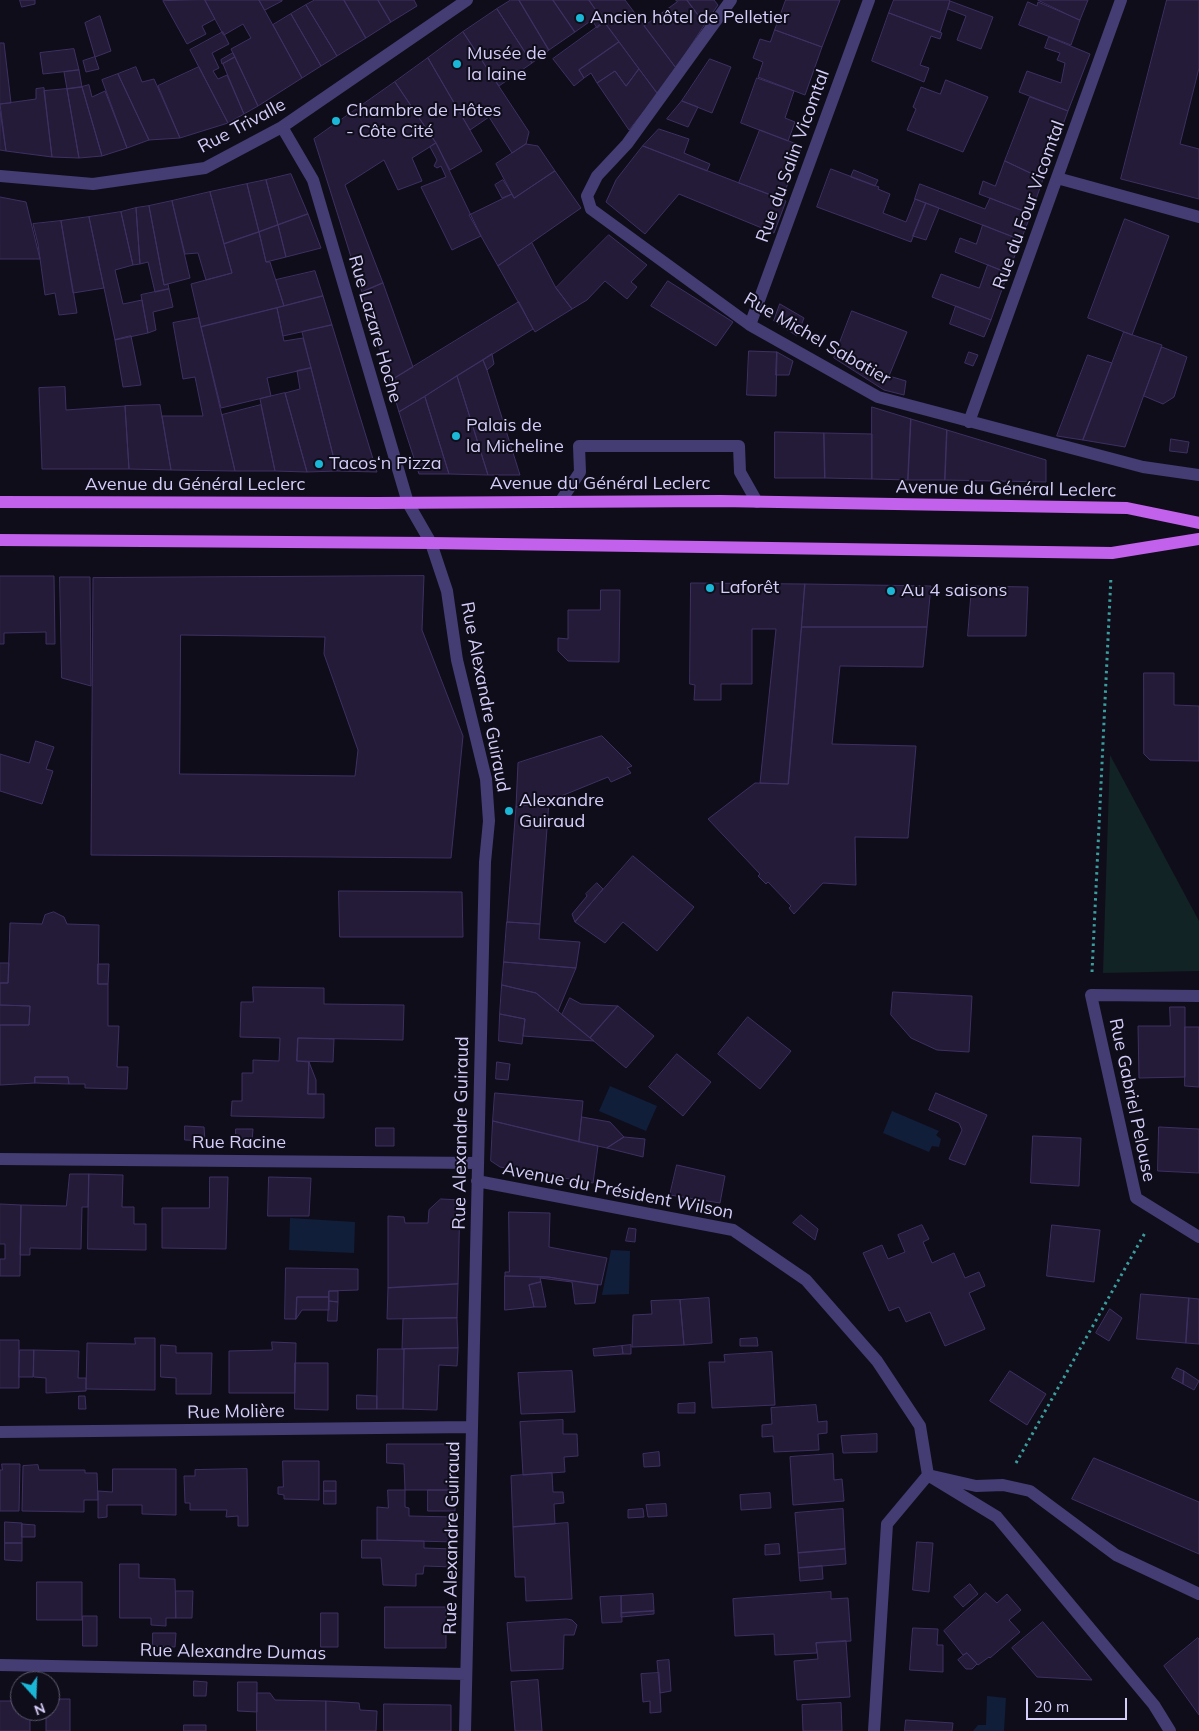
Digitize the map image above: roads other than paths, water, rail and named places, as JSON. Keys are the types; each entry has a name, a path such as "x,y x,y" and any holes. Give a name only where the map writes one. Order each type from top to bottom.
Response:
{"main road":[{"name":"Avenue du Général Leclerc","path":"0,502 757,502 1127,508 1199,523"},
{"path":"0,540 431,542 1112,553 1199,539"}],"street":[{"name":"Rue Trivalle","path":"0,176 93,184 205,168 282,127 467,0"},
{"name":"Rue Michel Sabatier","path":"731,0 627,144 597,176 587,196 591,209 750,325 878,397 1142,467 1199,475"},
{"name":"Rue du Salin Vicomtal","path":"750,325 870,0"},
{"name":"Rue du Four Vicomtal","path":"969,422 1121,0"},
{"name":"Rue Lazare Hoche","path":"282,127 313,180 408,503 431,542"},
{"path":"1057,178 1199,217"},
{"path":"560,502 580,472 579,446 739,446 740,472 757,502"},
{"name":"Rue Alexandre Guiraud","path":"431,542 447,592 457,660 486,779 489,821 485,862 465,1731"},
{"name":"Rue Gabriel Pelouse","path":"1199,996 1091,995 1136,1198 1199,1237"},
{"name":"Rue Racine","path":"0,1159 478,1163"},
{"name":"Avenue du Président Wilson","path":"478,1181 733,1230 806,1280 877,1361 920,1426 928,1475"},
{"name":"Rue Molière","path":"0,1432 472,1427"},
{"path":"928,1475 976,1486 1004,1485 1030,1491 1116,1554 1199,1594"},
{"path":"874,1731 887,1524 928,1475"},
{"path":"928,1475 997,1518 1154,1705 1170,1731"},
{"name":"Rue Alexandre Dumas","path":"0,1665 466,1674"}],"water":[{"path":"610,1086 657,1106 646,1131 599,1111"},
{"path":"892,1111 939,1131 936,1135 941,1139 939,1147 932,1146 929,1152 883,1133"},
{"path":"290,1218 355,1222 354,1253 289,1250"},
{"path":"611,1250 630,1251 629,1294 602,1295"},
{"path":"987,1696 1006,1698 1004,1731 973,1731 978,1725 986,1725"}],"place":[{"name":"Ancien hôtel de Pelletier","path":"580,18"},
{"name":"Musée de la laine","path":"457,64"},
{"name":"Chambre de Hôtes - Côte Cité","path":"336,121"},
{"name":"Palais de la Micheline","path":"456,436"},
{"name":"Tacos‘n Pizza","path":"319,464"},
{"name":"Laforêt","path":"710,588"},
{"name":"Au 4 saisons","path":"891,591"},
{"name":"Alexandre Guiraud","path":"509,811"}]}
